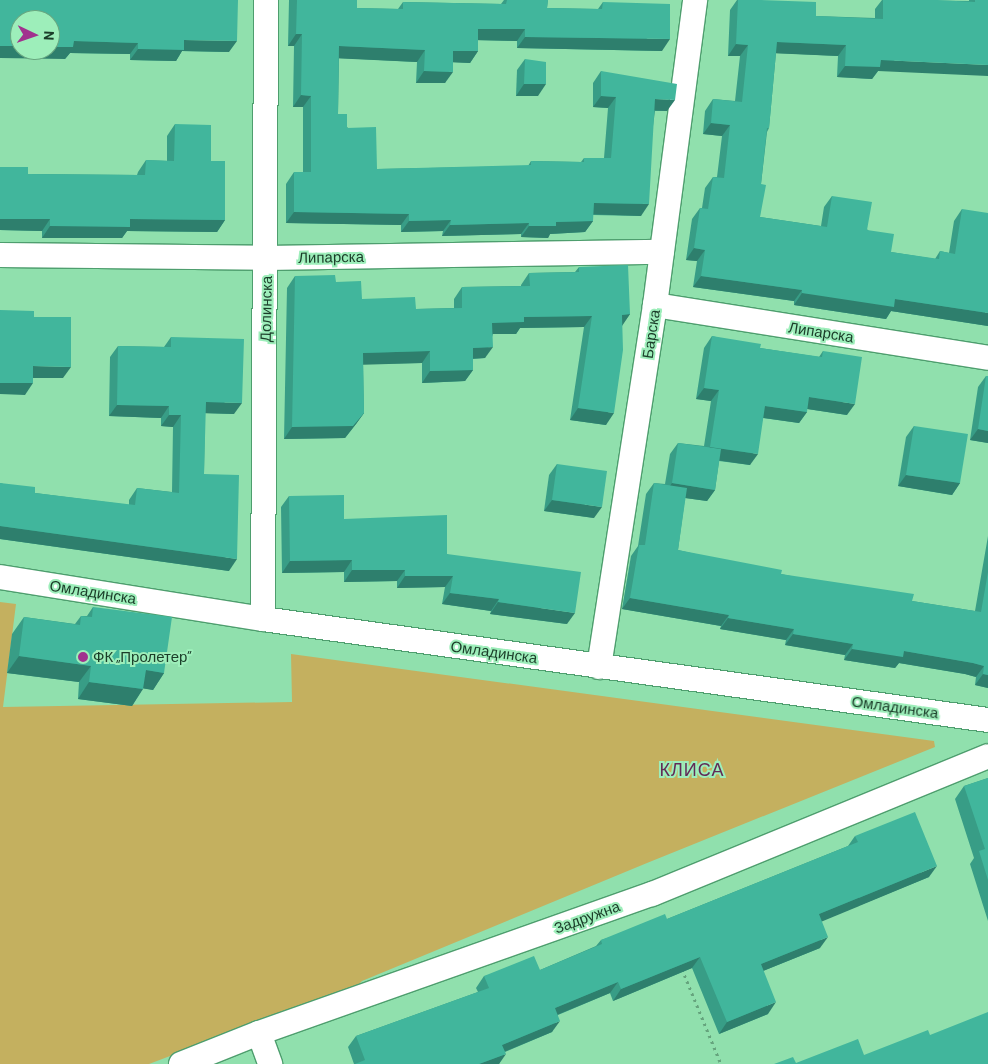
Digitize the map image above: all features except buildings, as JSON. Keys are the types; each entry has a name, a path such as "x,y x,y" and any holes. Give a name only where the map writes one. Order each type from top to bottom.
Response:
{"street":[{"name":"Долинска","path":"263,619 266,0"},
{"name":"Барска","path":"599,667 655,305 695,0"},
{"name":"Липарска","path":"0,255 266,258 662,252"},
{"name":"Липарска","path":"655,305 988,358"},
{"name":"Омладинска","path":"0,578 263,619 988,720"},
{"name":"Задружна","path":"181,1064 652,894 988,756"},
{"path":"260,1034 270,1064"}],"path":[{"path":"681,966 721,1064"}],"shaded area":[{"path":"0,602 16,604 3,707 292,702 291,654 934,741 935,747 647,863 362,981 358,985 149,1064 0,1064"}],"place":[{"name":"ФК „Пролетер”","path":"83,657"}],"district":[{"name":"КЛИСА","path":"692,769"}]}
